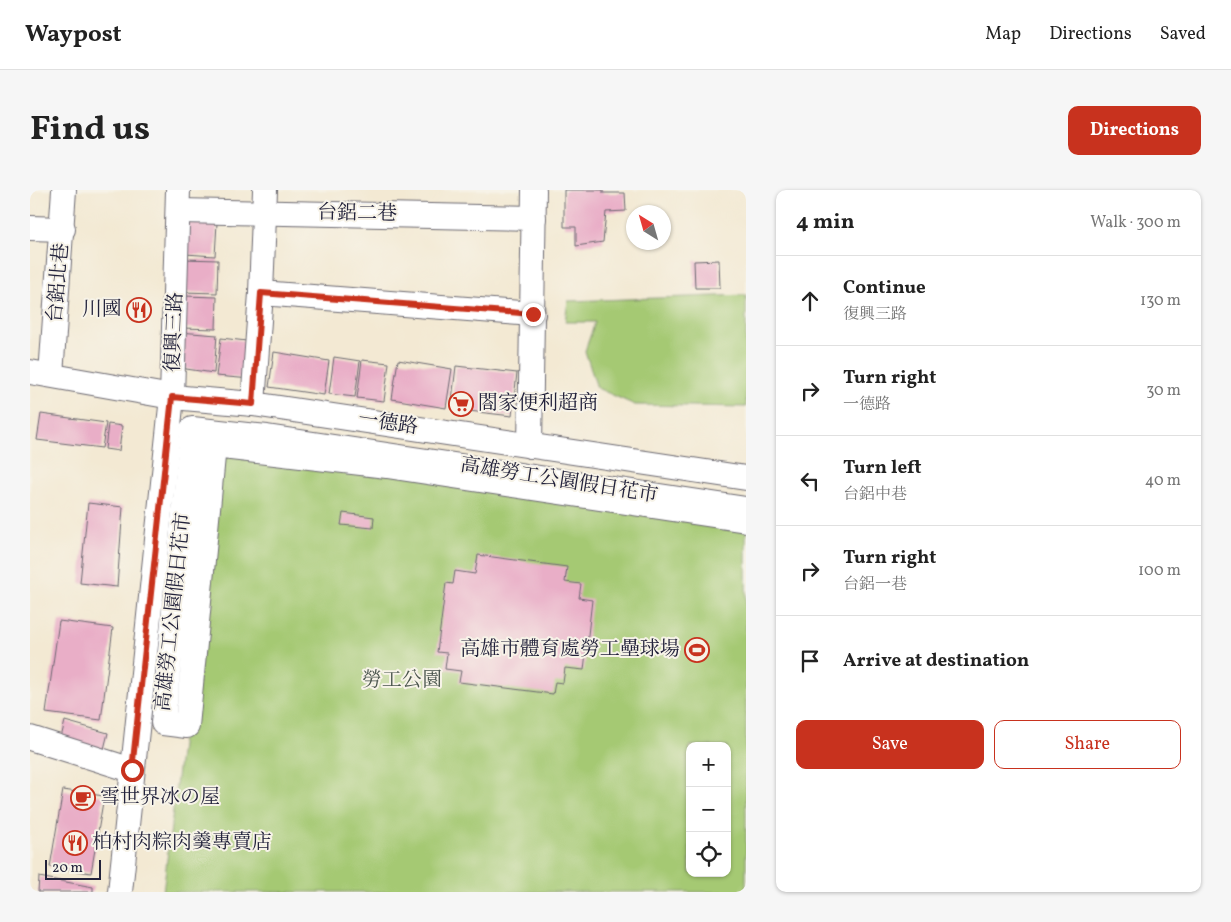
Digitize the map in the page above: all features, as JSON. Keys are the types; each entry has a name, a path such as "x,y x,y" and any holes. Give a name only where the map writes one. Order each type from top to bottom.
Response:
{"street":[{"name":"台鋁北巷","path":"41,374 63,229 64,190"},
{"path":"530,446 534,190"},
{"name":"台鋁二巷","path":"179,200 265,201 534,218"},
{"name":"復興三路","path":"120,892 172,397 179,200"},
{"path":"253,404 265,201"},
{"path":"30,228 63,229"},
{"path":"261,293 533,314"},
{"name":"一德路","path":"41,374 172,397 253,404 746,478"},
{"name":"高雄勞工公園假日花市","path":"746,509 267,437 192,428 163,723 187,726 214,446 387,466 746,520"},
{"path":"30,738 132,770"}],"green space":[{"path":"746,295 746,407 635,405 597,388 585,351 595,322 565,322 568,301"},
{"name":"勞工公園","path":"214,439 746,524 746,892 163,892 183,729"}],"building":[{"path":"564,190 603,190 603,193 625,193 626,211 606,212 603,242 576,246 576,227 564,227"},
{"path":"186,222 217,223 215,256 185,254"},
{"path":"184,259 218,260 217,293 182,292"},
{"path":"719,260 720,288 695,288 694,261"},
{"path":"183,296 217,297 216,329 182,328"},
{"path":"179,332 217,335 214,373 186,369 178,358"},
{"path":"221,338 255,342 251,379 216,376"},
{"path":"274,352 329,361 324,395 269,387"},
{"path":"334,357 360,361 355,397 329,394"},
{"path":"362,360 389,363 384,401 357,398"},
{"path":"398,360 452,369 446,408 392,399"},
{"path":"456,366 517,373 512,416 451,409"},
{"path":"41,414 106,423 102,448 37,440"},
{"path":"108,424 122,426 119,451 105,449"},
{"path":"88,503 123,507 117,587 80,583"},
{"path":"343,513 374,517 373,528 341,525"},
{"path":"478,555 567,567 565,582 581,584 579,598 592,600 584,670 565,668 563,683 555,682 553,694 459,682 461,671 445,669 447,653 437,652 446,583 453,584 455,571 475,574"},
{"path":"59,621 113,628 101,720 46,713"},
{"path":"65,721 108,733 103,753 60,742"},
{"path":"63,790 104,796 91,873 50,867"},
{"path":"39,877 93,887 93,892 38,892"}],"place":[{"name":"川國","path":"139,310"},
{"name":"閤家便利超商","path":"461,404"},
{"name":"高雄市體育處勞工壘球場","path":"697,650"},
{"name":"雪世界冰の屋","path":"83,798"},
{"name":"柏村肉粽肉羹專賣店","path":"75,843"}],"route":[{"path":"132,770 172,397 253,404 261,293 533,314"}]}
